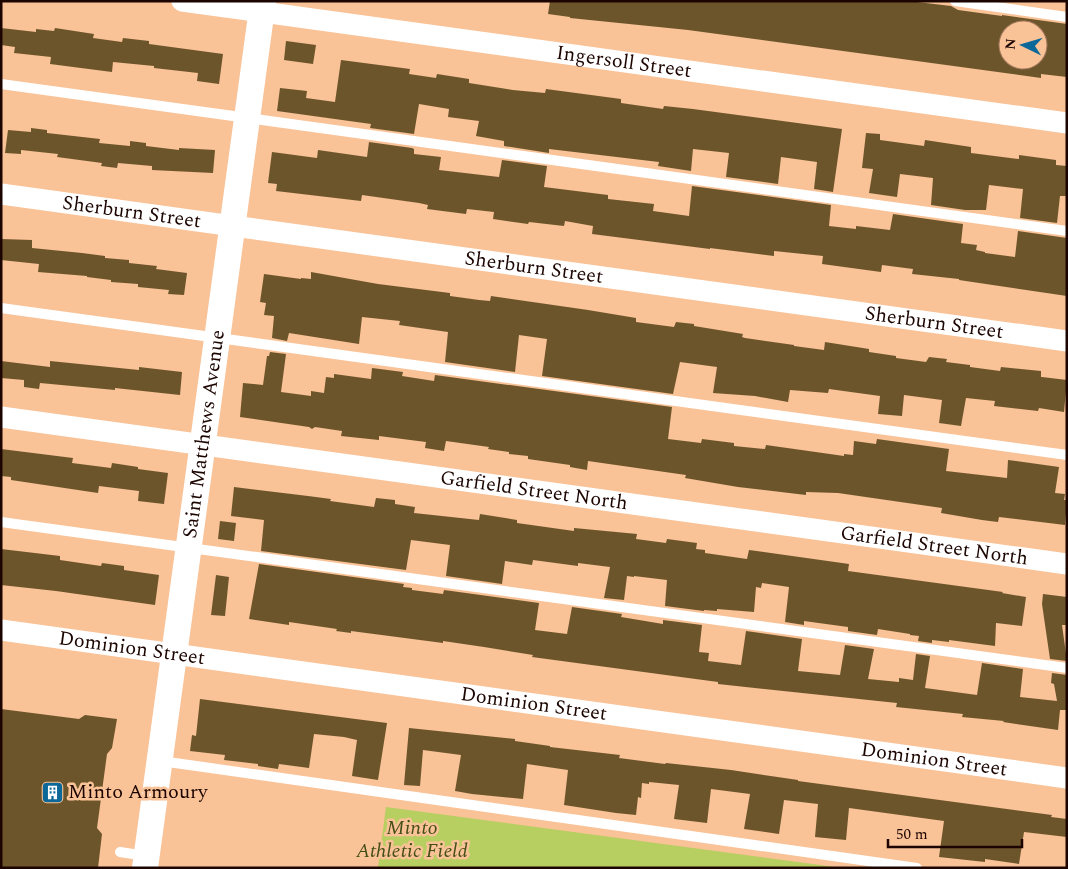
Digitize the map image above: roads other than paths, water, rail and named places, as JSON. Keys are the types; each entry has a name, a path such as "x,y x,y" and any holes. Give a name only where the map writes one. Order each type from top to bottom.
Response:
{"street":[{"name":"Ingersoll Street","path":"182,1 262,7 1067,123"},
{"name":"Saint Matthews Avenue","path":"146,862 262,7"},
{"name":"Sherburn Street","path":"1,194 1067,341"},
{"name":"Garfield Street North","path":"1,417 1067,564"},
{"name":"Dominion Street","path":"1,630 1067,778"}],"lane":[{"path":"954,1 1067,17"},
{"path":"1,84 246,116 1067,231"},
{"path":"1,308 1067,455"},
{"path":"1,522 1067,668"},
{"path":"160,761 917,868"},
{"path":"120,852 146,862"}],"place":[{"name":"Minto Armoury","path":"52,792"}],"park label":[{"name":"Minto Athletic Field","path":"412,840"}]}
